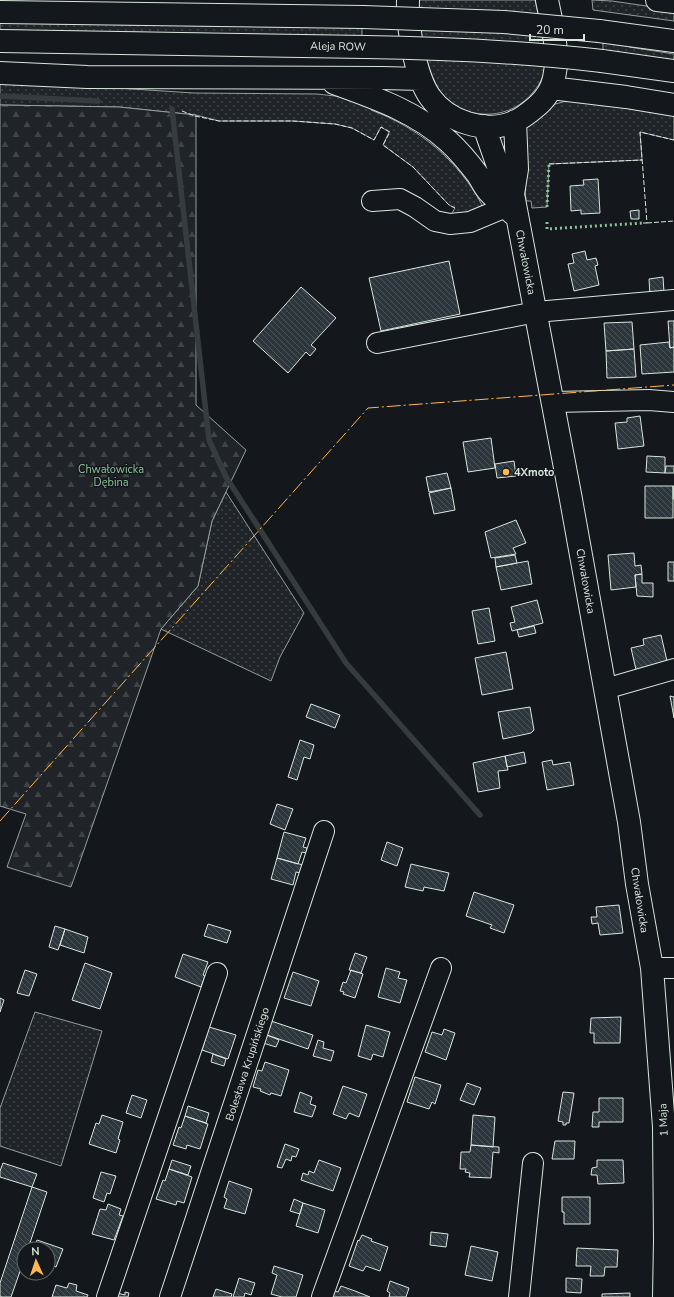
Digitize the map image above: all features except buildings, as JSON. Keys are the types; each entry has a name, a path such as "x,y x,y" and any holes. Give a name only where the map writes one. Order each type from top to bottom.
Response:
{"main road":[{"path":"408,0 409,23 413,49 421,80 430,97 446,113 466,123 484,126 501,126 515,122 539,104 551,88 556,68 556,52 547,0"},
{"path":"657,0 674,2"},
{"path":"0,12 363,17 504,22 599,31 674,41"},
{"name":"Aleja ROW","path":"0,41 365,47 504,51 547,54 674,71"},
{"path":"0,73 87,77 421,80"},
{"path":"320,78 379,99 402,110 434,129 464,157 488,191 512,206"},
{"path":"551,88 619,96 674,105"},
{"name":"Chwałowicka","path":"512,206 517,169 515,122"},
{"name":"Chwałowicka","path":"484,126 512,206 536,312 629,822 637,884 652,968"},
{"name":"1 Maja","path":"652,968 664,1127 669,1240 664,1297"}],"street":[{"path":"372,201 400,199 416,207 435,221 450,224 470,222 512,206"},
{"path":"377,343 536,312 674,300"},
{"path":"553,402 649,400 674,402"},
{"path":"605,689 674,669"},
{"name":"Bolesława Krupińskiego","path":"170,1297 324,831"},
{"path":"322,1297 441,968"},
{"path":"652,968 674,968"},
{"path":"107,1297 217,973"},
{"path":"519,1297 533,1163"}],"green space":[{"path":"419,0 535,0 544,41 545,66 541,80 525,101 514,108 490,114 466,110 454,104 444,96 433,77 424,50 420,23"},
{"path":"592,0 612,1 674,10 674,21 593,10"},
{"path":"0,23 362,28 362,36 0,30"},
{"path":"603,43 674,54 674,60 603,50"},
{"path":"0,82 194,93 317,94 344,97 372,104 371,110 389,117 405,126 436,147 461,174 482,205 478,211 449,218 455,208 449,205 413,167 383,145 389,132 381,127 374,140 352,128 335,124 293,121 219,121 196,115 119,107 0,105"},
{"path":"570,100 674,114 674,140 640,132 642,160 549,164 547,207 532,208 531,201 526,201 521,146 524,132 527,126 552,105"},
{"name":"Chwałowicka Dębina","path":"0,105 119,107 196,115 196,405 246,450 212,521 198,586 161,629 71,887 7,867 26,814 0,806"},
{"path":"226,492 304,613 280,657 271,681 161,629 198,586 212,521"},
{"path":"35,1012 102,1031 61,1166 0,1146 0,1108"}],"waterway":[{"path":"0,96 98,101"},
{"path":"172,109 209,440 226,477 346,663 480,815"}],"hedge":[{"path":"547,207 549,164"},
{"path":"547,222 547,229 643,223"}],"fence":[{"path":"182,111 195,116 219,121 293,121 335,124 352,128 374,140 381,127 390,132 383,145 413,167 449,205 455,208"},
{"path":"643,223 647,223 640,132 674,140"},
{"path":"549,164 642,160"},
{"path":"647,223 674,221"}],"power":[{"path":"0,821 368,408 674,385"}],"place":[{"name":"4Xmoto","path":"506,472"}]}
